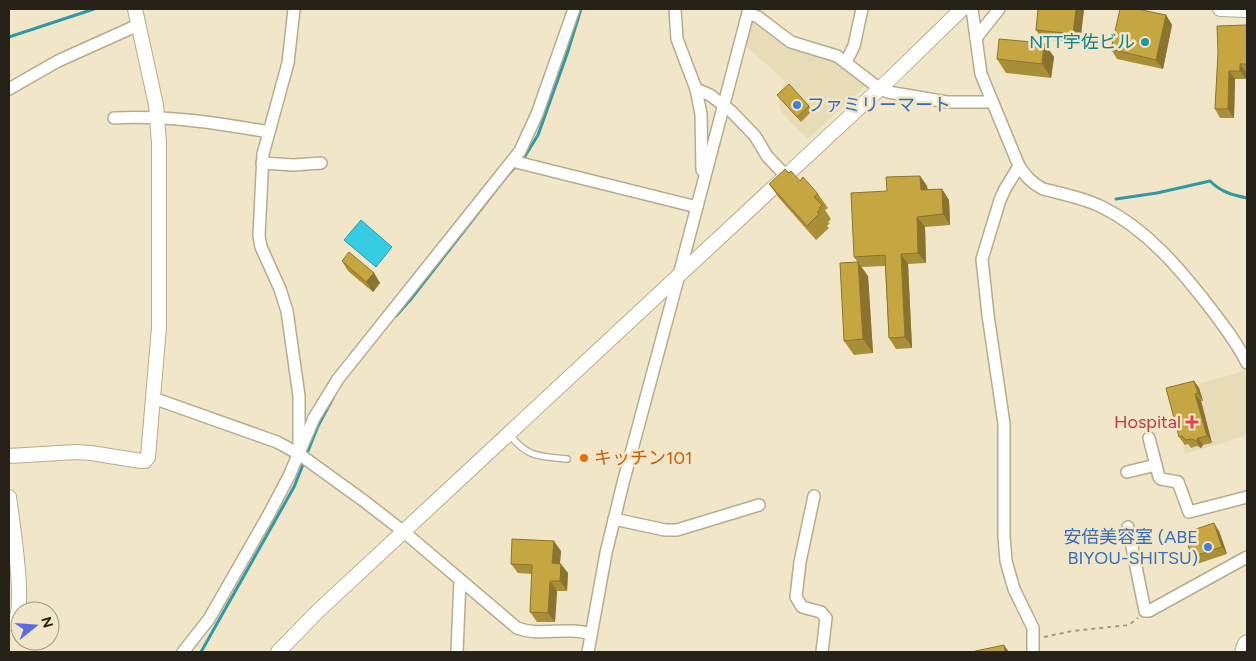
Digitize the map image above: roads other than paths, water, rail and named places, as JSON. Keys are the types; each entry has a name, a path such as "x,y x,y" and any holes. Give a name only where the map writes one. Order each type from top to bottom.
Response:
{"highway":[{"path":"1245,652 1247,645"}],"street":[{"path":"9,456 92,452 145,461 148,457 159,326 158,117 134,9"},
{"path":"294,9 288,63 264,147 259,241 280,289 287,311 299,396 302,456"},
{"path":"183,652 212,615 302,456 314,418 338,379 520,151 534,122 574,9"},
{"path":"675,9 678,45 696,89 702,124 702,190"},
{"path":"846,62 854,46 862,9"},
{"path":"278,652 318,612 880,88 962,9"},
{"path":"972,9 981,74 1019,166 1027,178 1036,185 1100,205 1127,222 1150,241 1174,264 1190,283 1237,344 1247,363"},
{"path":"976,38 999,9"},
{"path":"1220,9 1247,10"},
{"path":"588,652 614,519 657,351 680,275 748,11 788,41 832,54 888,92 947,102 991,102"},
{"path":"9,89 58,61 138,25"},
{"path":"696,89 724,104 755,136 767,156 786,176"},
{"path":"114,118 158,117 215,123 269,132"},
{"path":"512,161 697,207"},
{"path":"262,163 294,165 321,163"},
{"path":"1019,166 1000,200 982,259 1004,424 1004,536 1006,561 1014,589 1032,623 1033,652"},
{"path":"153,398 277,442 302,456 404,532 517,628 532,631 573,630 591,634"},
{"path":"1149,438 1161,479 1178,482 1189,512 1247,497"},
{"path":"1127,472 1156,465"},
{"path":"814,496 800,562 796,597 802,606 821,612 826,618 822,652"},
{"path":"9,497 17,565 19,611 16,618 9,623"},
{"path":"614,519 665,530 677,530 758,505"},
{"path":"1128,527 1145,611 1149,611 1247,557"},
{"path":"457,652 460,580"}],"lane":[{"path":"509,434 521,448 529,453 536,456 567,459"}],"water":[{"path":"361,220 392,247 376,267 344,240"}],"waterway":[{"path":"9,37 94,9"},
{"path":"522,161 538,135 581,9"},
{"path":"396,316 517,165"},
{"path":"1116,199 1157,193 1210,181 1218,188 1236,196 1247,198"},
{"path":"306,456 318,426 333,398"},
{"path":"201,652 294,487 304,462"}],"place":[{"name":"NTT宇佐ビル","path":"1145,42"},
{"name":"ファミリーマート","path":"797,105"},
{"name":"Hospital","path":"1192,422"},
{"name":"キッチン101","path":"584,458"},
{"name":"安倍美容室 (ABE BIYOU-SHITSU)","path":"1208,547"}]}
